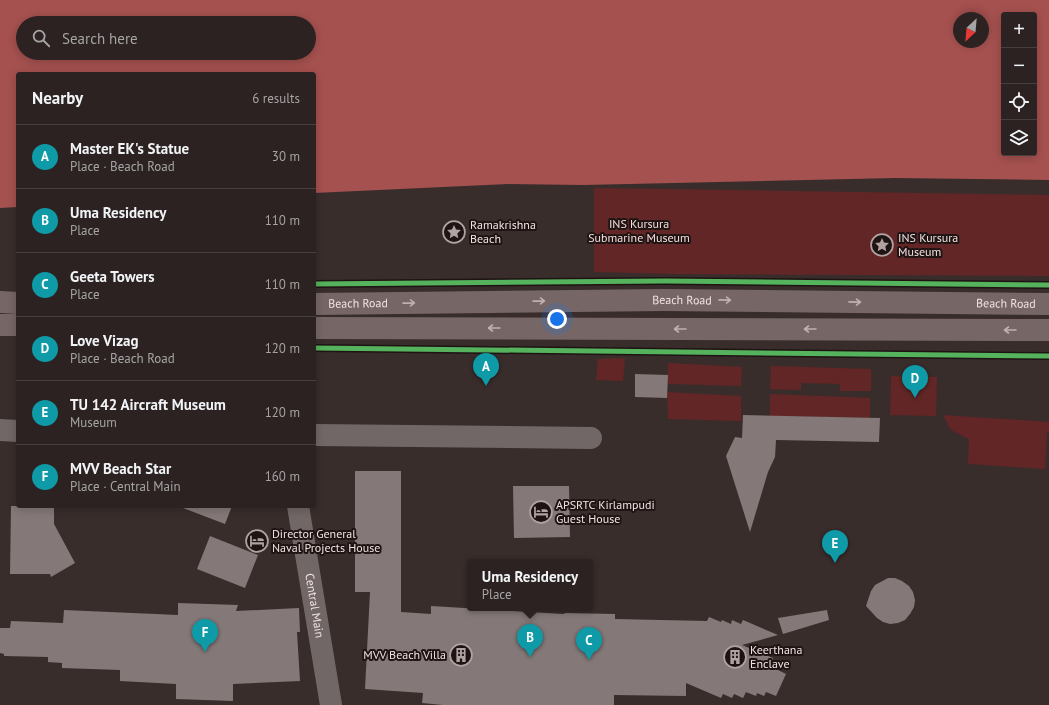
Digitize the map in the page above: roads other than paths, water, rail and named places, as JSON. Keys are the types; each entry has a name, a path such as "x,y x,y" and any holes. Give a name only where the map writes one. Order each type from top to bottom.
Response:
{"main road":[{"name":"Beach Road","path":"316,304 664,300 1049,304"},
{"path":"0,302 16,302"},
{"path":"0,325 16,325"},
{"name":"Beach Road","path":"316,328 1049,330"}],"street":[{"path":"0,430 16,431"},
{"path":"316,435 591,438"},
{"name":"Central Main","path":"298,508 331,705"}],"place":[{"name":"Ramakrishna Beach","path":"454,232"},
{"name":"INS Kursura Museum","path":"882,245"},
{"name":"Master EK's Statue","path":"486,386"},
{"name":"Love Vizag","path":"915,398"},
{"name":"APSRTC Kirlampudi Guest House","path":"541,512"},
{"name":"Director General Naval Projects House","path":"257,541"},
{"name":"TU 142 Aircraft Museum","path":"835,563"},
{"name":"MVV Beach Star","path":"205,652"},
{"name":"MVV Beach Villa","path":"461,655"},
{"name":"Uma Residency","path":"530,657"},
{"name":"Keerthana Enclave","path":"735,657"},
{"name":"Geeta Towers","path":"589,660"}],"park label":[{"name":"INS Kursura Submarine Museum","path":"639,231"}]}
